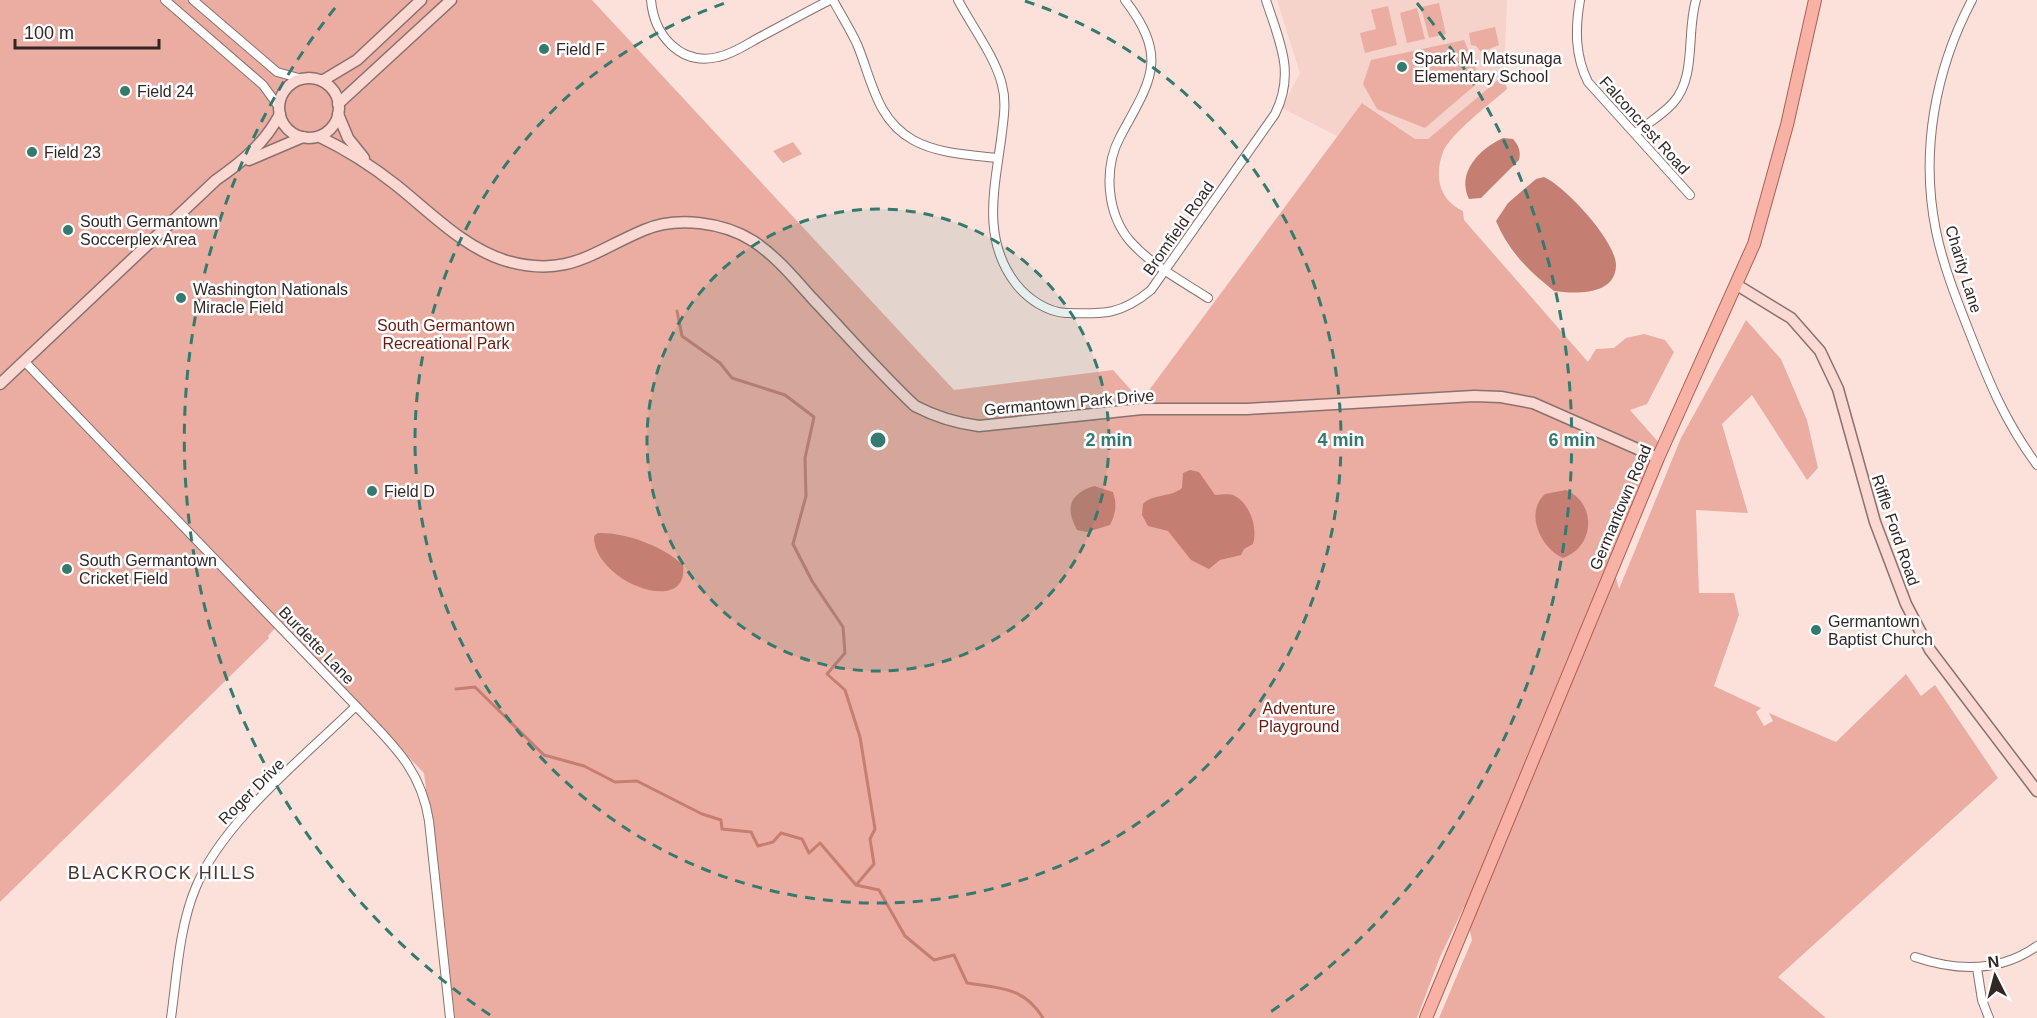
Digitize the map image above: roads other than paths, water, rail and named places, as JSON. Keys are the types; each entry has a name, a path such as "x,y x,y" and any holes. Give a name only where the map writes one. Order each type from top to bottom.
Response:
{"main road":[{"name":"Germantown Road","path":"1426,1018 1658,458 1754,244 1771,185 1815,0"}],"street":[{"path":"165,0 263,85 288,129 303,137"},
{"path":"193,0 277,72 302,79 322,81 357,60 421,0"},
{"path":"0,384 216,180 238,165 277,146 303,137 320,137 329,129 338,109 451,0"},
{"path":"651,0 655,24 670,46 680,52 703,59 732,52 831,0 856,43 872,88 889,121 913,140 931,148 998,158"},
{"name":"Bromfield Road","path":"958,0 1002,86 1004,116 993,196 994,236 998,257 1024,295 1059,313 1114,312 1132,306 1151,290 1280,103 1287,76 1286,66 1266,0"},
{"path":"1125,0 1137,16 1147,37 1151,57 1150,80 1143,99 1119,139 1112,164 1110,191 1122,229 1131,242 1166,271 1208,298"},
{"name":"Falconcrest Road","path":"1580,0 1577,50 1580,66 1588,82 1690,195"},
{"path":"1636,133 1673,103 1685,81 1691,17 1696,0"},
{"name":"Charity Lane","path":"1972,0 1949,50 1935,103 1929,168 1936,230 1947,273 1994,397 2018,439 2037,465"},
{"path":"238,165 270,135 286,89 302,79"},
{"path":"322,81 334,93 338,109"},
{"name":"Germantown Park Drive","path":"338,109 348,138 370,165"},
{"name":"Germantown Park Drive","path":"320,137 370,165 467,241 489,254 528,265 566,265 585,260 647,229 667,225 708,225 752,240 770,254 915,406 958,423 979,426 1142,409 1247,409 1474,396 1533,403 1658,458"},
{"name":"Riffle Ford Road","path":"1737,285 1791,318 1820,351 1838,389 1875,522 1906,604 1930,650 2037,791"},
{"name":"Burdette Lane","path":"24,361 404,758 422,789 429,821 450,1018"},
{"name":"Roger Drive","path":"171,1018 188,912 195,887 208,863 238,820 356,706"},
{"path":"1915,957 1943,967 1977,968 2005,962 2037,946"},
{"path":"1977,968 1982,999 1989,1018"}],"waterway":[{"path":"677,311 682,336 720,363 732,378 785,395 814,417 805,458 806,496 793,544 812,581 843,627 845,653 827,674 845,690 860,737 875,829 870,839 874,864 857,884"},
{"path":"456,689 475,687 544,755 584,766 615,782 637,781 702,814 721,820 722,829 751,832 758,846 773,842 781,833 802,839 809,853 820,843 856,885 879,890 905,936 934,960 954,955 967,983 1001,988 1019,995 1028,1000 1043,1018"}],"place":[{"name":"Field F","path":"544,49"},
{"name":"Spark M. Matsunaga Elementary School","path":"1402,67"},
{"name":"Field 24","path":"125,91"},
{"name":"Field 23","path":"32,152"},
{"name":"South Germantown Soccerplex Area","path":"68,230"},
{"name":"Washington Nationals Miracle Field","path":"181,298"},
{"name":"Field D","path":"372,491"},
{"name":"South Germantown Cricket Field","path":"67,569"},
{"name":"Germantown Baptist Church","path":"1816,630"}],"district":[{"name":"BLACKROCK HILLS","path":"162,873"}],"park label":[{"name":"South Germantown Recreational Park","path":"446,334"},
{"name":"Adventure Playground","path":"1299,717"}]}
